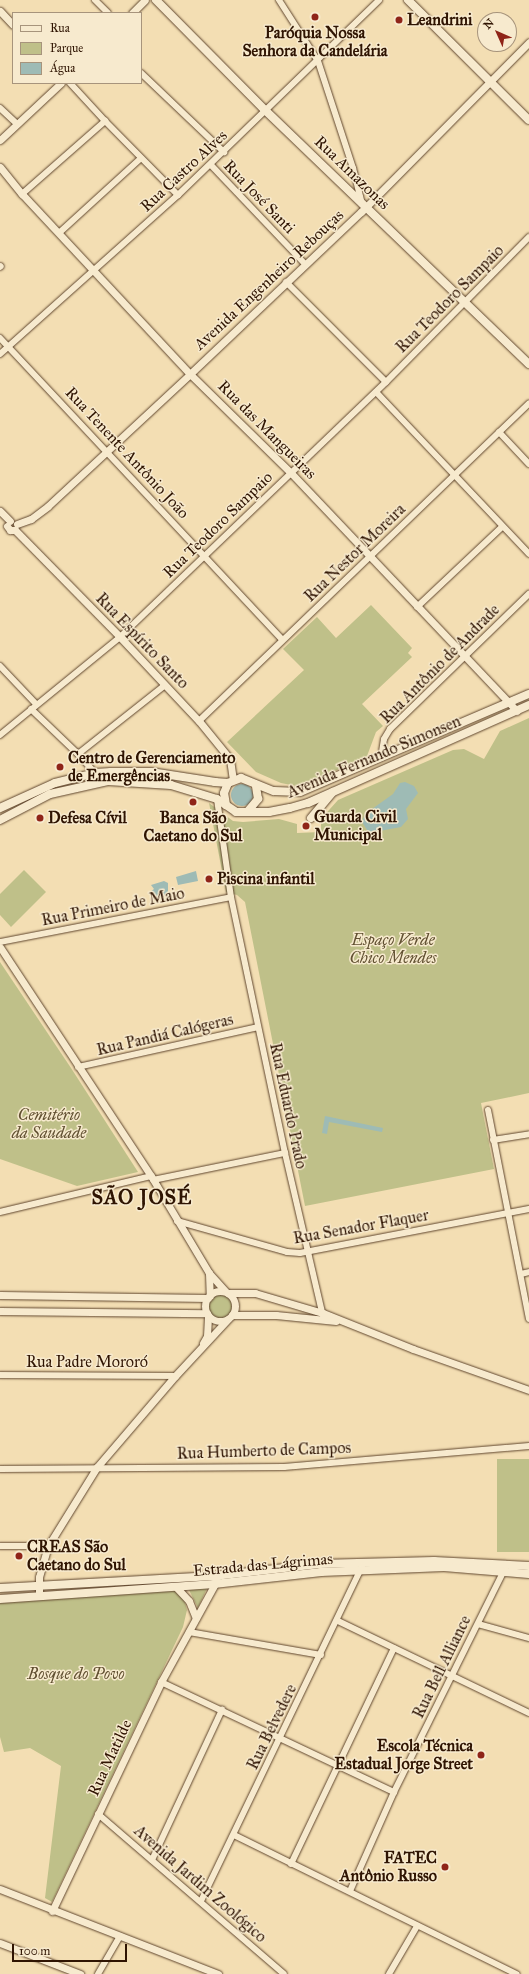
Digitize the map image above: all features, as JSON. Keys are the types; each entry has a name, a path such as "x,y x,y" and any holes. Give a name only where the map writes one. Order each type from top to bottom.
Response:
{"main road":[{"name":"Rua Amazonas","path":"156,0 266,111 364,203 529,364"},
{"path":"408,0 529,120"},
{"name":"Avenida Fernando Simonsen","path":"0,808 48,786 95,773 151,772 230,781 249,779 256,786 285,793 300,792 529,694"},
{"name":"Avenida Fernando Simonsen","path":"0,820 50,794 103,782 171,785 217,798 236,812 269,812 290,808 334,791 529,705"},
{"path":"226,805 224,793 230,781"},
{"path":"248,811 258,799 256,786"},
{"path":"311,818 334,791"},
{"name":"Estrada das Lágrimas","path":"0,1599 214,1584 362,1567 434,1561 505,1568 529,1574"},
{"name":"Estrada das Lágrimas","path":"0,1588 219,1576 319,1564 362,1567"},
{"name":"Estrada das Lágrimas","path":"505,1568 529,1566"}],"street":[{"path":"95,0 107,12"},
{"path":"133,12 145,0"},
{"path":"279,0 318,61 364,203"},
{"name":"Rua Castro Alves","path":"0,354 211,165 379,0"},
{"path":"0,11 12,24"},
{"name":"Avenida Engenheiro Rebouças","path":"16,527 38,515 190,374 305,264 364,203 490,82 529,42"},
{"path":"142,74 224,152"},
{"path":"0,140 60,84"},
{"path":"71,84 178,195"},
{"path":"0,108 17,124"},
{"path":"22,194 105,121"},
{"path":"59,233 141,158"},
{"name":"Rua José Santi","path":"211,165 305,264"},
{"name":"Rua das Mangueiras","path":"0,167 22,194 190,374 291,473 464,657 517,711"},
{"name":"Rua Teodoro Sampaio","path":"0,735 120,637 376,392 529,237"},
{"path":"286,282 386,382"},
{"name":"Rua Tenente Antônio João","path":"0,338 205,555 282,640"},
{"path":"376,392 529,554"},
{"name":"Rua Nestor Moreira","path":"199,721 529,403"},
{"path":"499,432 529,464"},
{"name":"Rua Espírito Santo","path":"0,511 6,524 16,527 199,721 230,759 230,781"},
{"path":"417,607 502,527"},
{"name":"Rua Antônio de Andrade","path":"381,758 384,739 390,729 529,594"},
{"path":"0,666 103,782"},
{"path":"78,754 165,685"},
{"name":"Rua Eduardo Prado","path":"217,798 231,897 285,1153 323,1316"},
{"name":"Rua Primeiro de Maio","path":"0,942 231,897"},
{"path":"0,948 152,1178 209,1273 235,1302 230,1317 175,1376 97,1467 48,1546 42,1563 38,1587 39,1596"},
{"name":"Rua Pandiá Calógeras","path":"78,1068 258,1027"},
{"path":"488,1110 493,1140 510,1213 529,1319"},
{"path":"493,1140 529,1134"},
{"path":"0,1212 152,1178 285,1153"},
{"name":"Rua Senador Flaquer","path":"177,1221 287,1252 308,1253 529,1209"},
{"path":"521,1274 529,1272"},
{"path":"198,1352 207,1336 208,1314 205,1307 209,1297 209,1273"},
{"path":"0,1295 209,1297 216,1292 255,1293 294,1304 323,1316 529,1390"},
{"path":"294,1304 294,1317"},
{"path":"0,1311 208,1314 217,1321 230,1317 323,1316"},
{"name":"Rua Padre Mororó","path":"0,1375 175,1376"},
{"name":"Rua Humberto de Campos","path":"0,1469 284,1466 529,1446"},
{"path":"0,1546 48,1546"},
{"name":"Rua Belvedere","path":"201,1901 338,1621 362,1567"},
{"name":"Rua Bell Alliance","path":"350,1891 394,1792 505,1568"},
{"name":"Rua Matilde","path":"52,1911 161,1682 219,1576"},
{"path":"176,1587 189,1601 196,1618"},
{"path":"338,1621 453,1674 529,1713"},
{"path":"478,1624 529,1638"},
{"path":"189,1632 321,1655"},
{"path":"292,1864 394,1648"},
{"path":"161,1682 394,1792"},
{"path":"152,1860 222,1710"},
{"name":"Avenida Jardim Zoológico","path":"98,1814 201,1901 284,1974"},
{"path":"234,1835 517,1974"},
{"path":"0,1889 52,1911 218,1974"},
{"path":"389,1974 417,1926"},
{"path":"98,1974 120,1936"},
{"path":"0,1943 80,1974"}],"green space":[{"path":"371,605 412,648 408,653 412,657 362,704 383,726 376,732 367,756 309,783 296,786 281,783 256,772 227,742 304,670 283,649 317,617 336,638"},
{"name":"Espaço Verde Chico Mendes","path":"529,718 529,1093 481,1103 494,1169 305,1206 245,902 237,895 226,892 209,803 233,821 243,822 279,819 297,824 297,833 321,832 321,819 338,800 453,750 464,749 484,759 500,731"},
{"path":"24,870 46,892 11,927 0,915 0,894"},
{"name":"Cemitério da Saudade","path":"0,962 138,1172 77,1186 0,1159"},
{"path":"220,1294 228,1298 232,1306 228,1314 220,1318 212,1314 208,1306 212,1298"},
{"path":"497,1459 529,1459 529,1552 497,1552"},
{"path":"207,1588 198,1608 189,1590"},
{"name":"Bosque do Povo","path":"175,1590 184,1599 187,1610 183,1627 52,1902 45,1898 61,1766 30,1748 4,1752 0,1737 0,1603"}],"water":[{"path":"405,782 414,786 418,793 406,809 408,819 401,827 369,833 362,822 365,814 393,794 400,783"},
{"path":"242,784 250,787 253,795 250,803 242,806 234,803 231,795 234,787"},
{"path":"196,871 198,881 178,885 176,877"},
{"path":"164,881 168,883 168,891 164,897 152,900 150,892 154,889 151,885"},
{"path":"325,1116 383,1128 382,1132 329,1122 327,1134 322,1133"}],"place":[{"name":"Paróquia Nossa Senhora da Candelária","path":"315,17"},
{"name":"Leandrini","path":"399,20"},
{"name":"Centro de Gerenciamento de Emergências","path":"60,767"},
{"name":"Banca São Caetano do Sul","path":"193,802"},
{"name":"Defesa Cívil","path":"40,818"},
{"name":"Guarda Civil Municipal","path":"306,826"},
{"name":"Piscina infantil","path":"209,879"},
{"name":"CREAS São Caetano do Sul","path":"19,1556"},
{"name":"Escola Técnica Estadual Jorge Street","path":"481,1755"},
{"name":"FATEC Antônio Russo","path":"445,1867"}],"district":[{"name":"SÃO JOSÉ","path":"142,1197"}]}
